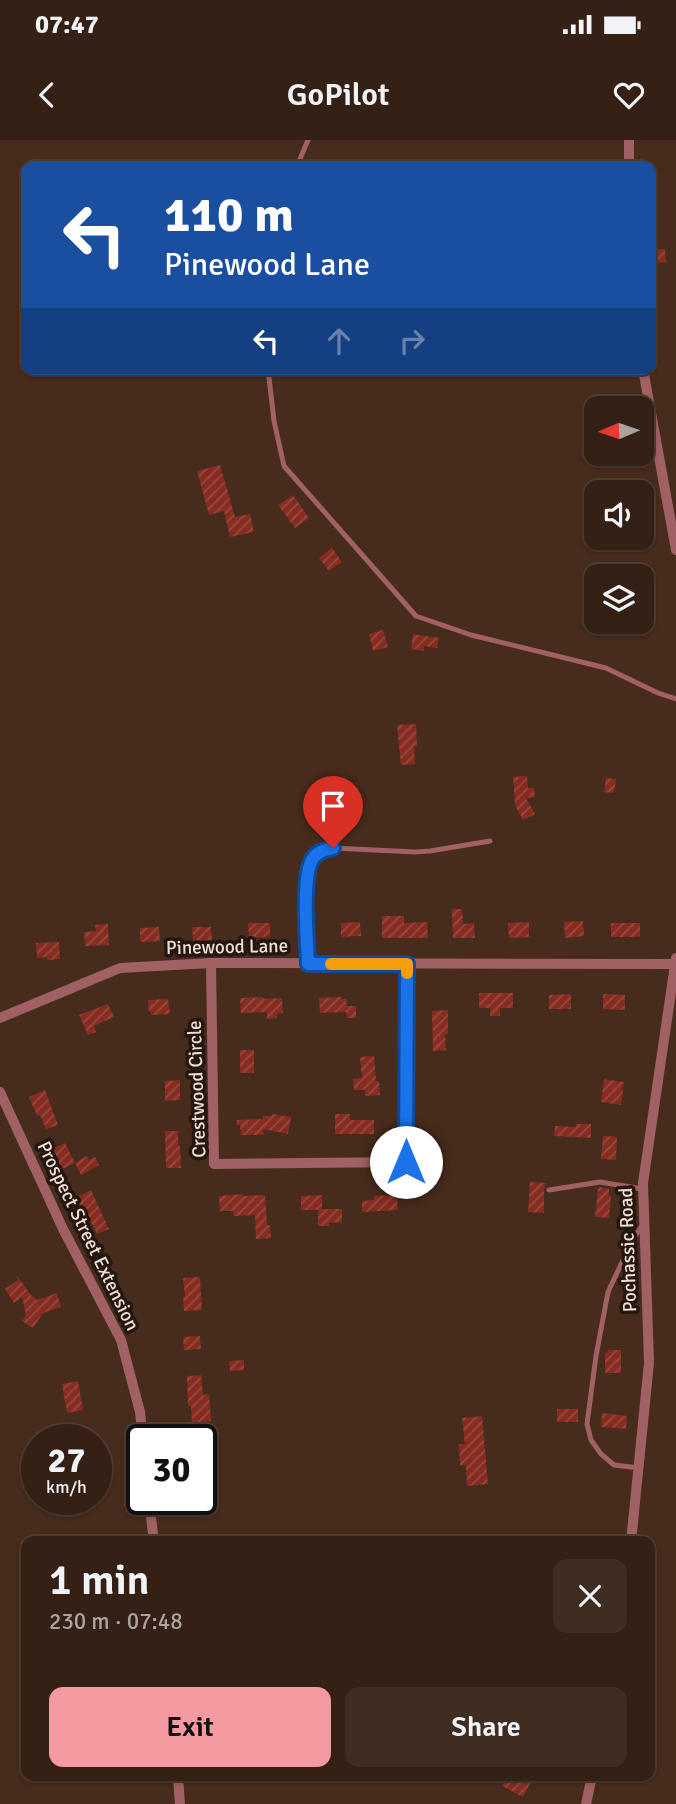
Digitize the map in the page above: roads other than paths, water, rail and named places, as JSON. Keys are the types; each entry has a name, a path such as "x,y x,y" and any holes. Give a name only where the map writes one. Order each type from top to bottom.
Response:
{"street":[{"path":"629,140 629,161"},
{"path":"644,375 676,550"},
{"name":"Pochassic Road","path":"632,1536 649,1363 643,1189 676,958"},
{"name":"Pinewood Lane","path":"0,1018 120,968 211,963 676,964"},
{"name":"Crestwood Circle","path":"211,963 214,1164 406,1162 407,964"},
{"name":"Prospect Street Extension","path":"0,1092 63,1228 121,1340 141,1424"},
{"path":"151,1515 153,1536"},
{"path":"178,1781 180,1804"},
{"path":"586,1804 591,1781"}],"lane":[{"path":"299,161 308,140"},
{"path":"269,375 274,421 284,466 416,615 471,635 606,668 676,699"},
{"path":"308,964 307,879 311,861 320,851 333,848 415,852 490,841"},
{"path":"549,1190 600,1182 643,1189"},
{"path":"639,1468 614,1465 601,1454 591,1440 587,1424 608,1292 633,1239 645,1222"}]}
